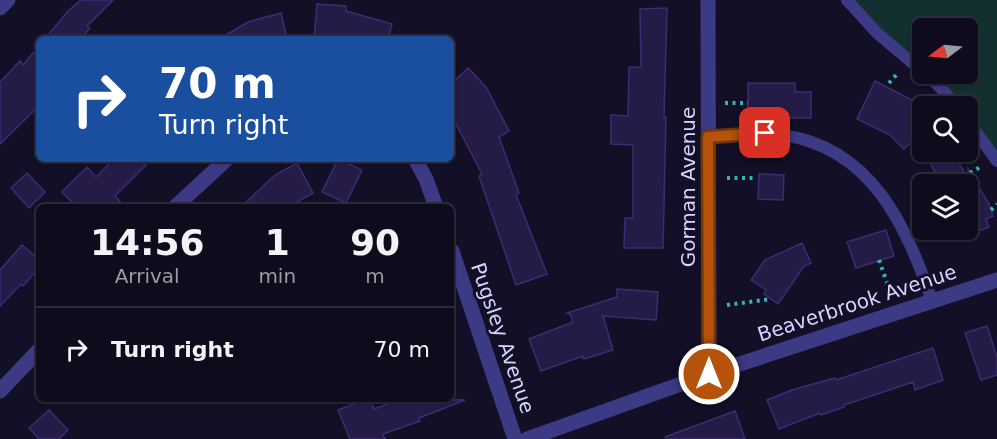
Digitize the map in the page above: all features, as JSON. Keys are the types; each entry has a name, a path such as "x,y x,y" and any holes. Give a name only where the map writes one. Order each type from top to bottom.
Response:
{"street":[{"path":"0,8 8,0"},
{"name":"Gorman Avenue","path":"708,0 709,374"},
{"path":"178,204 224,162"},
{"path":"417,162 435,204"},
{"name":"Pugsley Avenue","path":"454,257 515,439"},
{"name":"Beaverbrook Avenue","path":"527,439 709,374 997,280"},
{"path":"0,391 36,353"}],"lane":[{"path":"847,0 877,33 912,62"},
{"path":"937,84 948,96"},
{"path":"708,137 748,133 783,135 819,145 852,163 888,204 903,227 919,262 932,301"},
{"path":"978,135 997,161"}],"path":[{"path":"708,179 753,178"},
{"path":"991,210 997,204"},
{"path":"879,260 897,312"},
{"path":"709,308 771,299"}],"green space":[{"path":"847,0 997,0 997,161 978,135 978,96 947,96 935,84 978,84 978,18 912,18 912,62"}],"building":[{"path":"81,0 113,0 87,26 90,28 83,36 47,36 68,11"},
{"path":"317,4 346,6 346,11 392,24 389,36 314,36"},
{"path":"667,8 663,248 624,248 625,218 633,218 633,145 611,144 611,115 628,116 629,67 641,67 640,9"},
{"path":"281,13 286,36 224,36 248,22"},
{"path":"36,50 36,109 0,144 0,82 20,61 23,65"},
{"path":"468,68 486,87 509,131 499,137 519,193 516,195 547,274 516,285 479,176 482,174 454,120 454,81"},
{"path":"875,81 912,100 912,143 904,149 890,135 857,119"},
{"path":"748,83 795,83 795,92 811,92 811,118 778,118 778,110 748,111"},
{"path":"111,162 149,162 115,196 122,204 74,204 62,192 87,167 96,177"},
{"path":"337,162 345,162 362,170 346,203 322,192"},
{"path":"930,162 958,162 966,174 936,174"},
{"path":"297,163 313,193 293,204 244,204 275,175"},
{"path":"27,173 45,192 29,208 11,188"},
{"path":"759,174 784,175 783,200 758,199"},
{"path":"978,186 993,216 986,219 989,227 978,231"},
{"path":"886,230 894,256 856,268 847,242"},
{"path":"802,243 811,263 804,266 778,304 764,294 766,290 751,280 765,260"},
{"path":"22,245 36,257 36,271 0,306 0,270"},
{"path":"617,289 658,292 656,320 603,316 613,350 584,359 583,356 541,371 529,339 573,322 570,314 567,313 617,297"},
{"path":"987,326 997,357 997,375 981,380 965,333"},
{"path":"933,348 943,380 915,390 913,382 779,429 767,400 792,390 835,378 836,380"},
{"path":"465,400 419,418 420,421 383,434 385,439 350,439 338,410 359,402 371,402 374,409 394,402"},
{"path":"49,410 68,430 59,439 39,439 29,428"},
{"path":"735,411 745,439 666,439 665,437"}],"route":[{"path":"709,374 708,137 765,133"}]}
